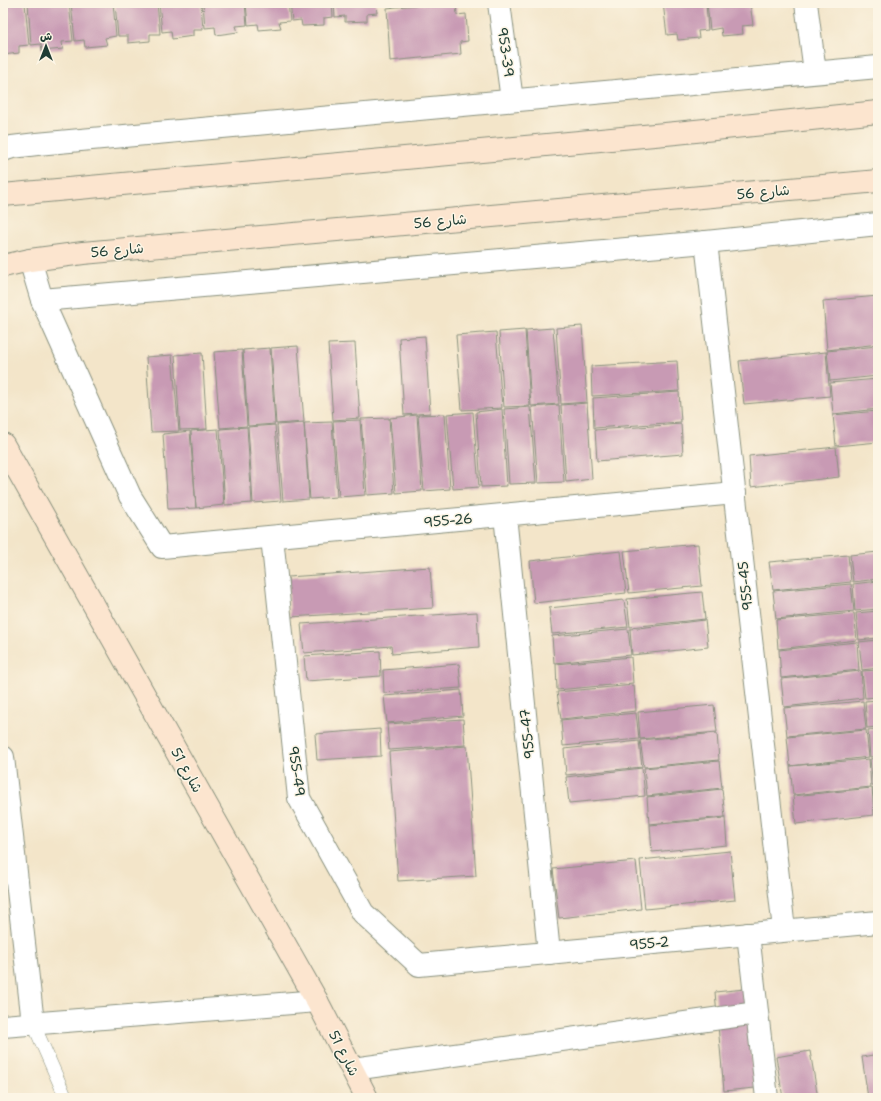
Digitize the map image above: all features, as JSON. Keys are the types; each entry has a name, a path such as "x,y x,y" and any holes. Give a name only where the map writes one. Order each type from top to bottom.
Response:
{"street":[{"name":"953-39","path":"499,3 512,100"},
{"path":"806,3 815,72"},
{"path":"3,150 12,147 44,143 878,67"},
{"path":"3,195 676,133 878,112"},
{"name":"شارع 56","path":"3,266 30,260 83,253 878,181"},
{"path":"30,260 42,300 706,242 878,224"},
{"name":"955-45","path":"706,242 784,930"},
{"name":"955-26","path":"42,300 130,496 162,547 735,493"},
{"name":"شارع 51","path":"3,444 317,1001 367,1098"},
{"name":"955-47","path":"505,515 549,953"},
{"name":"955-49","path":"272,537 298,798 363,913 419,965"},
{"path":"3,757 33,1023"},
{"name":"955-2","path":"419,965 878,922"},
{"path":"748,934 767,1098"},
{"path":"3,1026 317,1001"},
{"path":"352,1069 757,1013"}],"lane":[{"path":"33,1023 66,1098"}],"building":[{"path":"3,3 25,3 29,45 19,46 19,53 3,55"},
{"path":"28,3 69,3 73,41 62,42 63,49 42,51 41,44 31,45"},
{"path":"71,3 113,3 116,36 105,38 107,45 85,47 84,40 75,41"},
{"path":"115,3 157,3 160,34 150,34 150,41 128,43 128,36 118,36"},
{"path":"159,3 201,3 203,30 193,30 193,36 172,39 171,31 162,32"},
{"path":"203,3 245,3 247,25 236,26 238,32 216,35 215,27 205,28"},
{"path":"246,3 288,3 290,21 279,22 281,28 259,30 258,24 248,25"},
{"path":"290,3 332,3 333,17 324,18 324,25 302,26 301,20 292,21"},
{"path":"334,3 376,3 377,13 367,14 367,21 345,22 345,16 335,17"},
{"path":"436,3 456,3 457,15 466,14 468,41 460,42 461,54 390,61 387,8"},
{"path":"663,3 706,3 708,30 698,31 699,38 678,40 677,34 667,35"},
{"path":"707,3 750,3 753,25 742,26 743,34 722,36 721,28 710,30"},
{"path":"878,296 878,344 827,350 823,301"},
{"path":"582,326 587,402 561,404 556,328"},
{"path":"553,328 559,404 531,406 526,330"},
{"path":"525,330 530,406 504,407 499,332"},
{"path":"496,332 502,408 462,410 456,335"},
{"path":"425,336 430,413 404,415 399,338"},
{"path":"355,343 360,418 333,420 328,344"},
{"path":"298,346 304,422 276,424 271,348"},
{"path":"878,346 878,376 830,381 827,351"},
{"path":"270,348 275,424 248,426 243,350"},
{"path":"242,350 247,426 220,428 214,352"},
{"path":"826,352 830,396 744,404 739,361"},
{"path":"202,353 207,429 180,430 175,355"},
{"path":"172,355 179,431 151,432 146,357"},
{"path":"677,361 679,391 592,396 591,366"},
{"path":"878,379 878,409 833,414 830,383"},
{"path":"679,392 681,422 594,428 593,398"},
{"path":"587,403 592,479 566,482 561,405"},
{"path":"559,405 564,482 538,483 532,407"},
{"path":"530,407 536,483 509,484 504,409"},
{"path":"502,409 507,486 481,487 476,412"},
{"path":"878,411 878,442 836,446 833,415"},
{"path":"473,412 479,487 453,489 447,414"},
{"path":"445,414 450,489 424,491 418,415"},
{"path":"417,415 422,491 396,493 390,418"},
{"path":"389,418 394,493 367,495 361,419"},
{"path":"360,420 365,495 339,497 333,421"},
{"path":"332,422 337,497 310,499 304,423"},
{"path":"304,423 309,499 283,501 277,425"},
{"path":"681,424 683,454 597,461 595,430"},
{"path":"275,425 281,501 253,503 248,427"},
{"path":"247,427 252,503 225,505 220,429"},
{"path":"218,429 224,505 196,508 191,431"},
{"path":"190,431 196,508 168,509 163,434"},
{"path":"836,447 839,477 751,487 749,456"},
{"path":"698,544 702,586 629,593 624,551"},
{"path":"621,551 626,593 534,603 530,561"},
{"path":"878,552 878,579 853,582 850,555"},
{"path":"848,555 851,582 773,590 769,562"},
{"path":"430,567 433,608 290,617 288,577"},
{"path":"878,581 878,609 855,611 853,584"},
{"path":"851,584 854,611 776,619 773,591"},
{"path":"702,592 705,619 630,627 627,599"},
{"path":"624,600 628,627 552,634 549,608"},
{"path":"878,611 878,638 859,640 856,613"},
{"path":"477,612 479,647 392,654 391,646 304,653 301,624"},
{"path":"854,613 857,640 778,649 776,620"},
{"path":"705,620 708,647 632,655 630,629"},
{"path":"628,629 631,655 554,663 552,636"},
{"path":"878,640 878,668 862,670 859,642"},
{"path":"857,642 859,670 781,678 779,650"},
{"path":"380,651 381,676 306,681 304,656"},
{"path":"631,657 633,683 557,690 556,664"},
{"path":"459,664 461,688 384,693 383,670"},
{"path":"878,670 878,697 865,698 862,671"},
{"path":"861,671 863,698 784,707 781,679"},
{"path":"634,685 636,711 561,719 557,692"},
{"path":"461,690 463,716 387,723 384,696"},
{"path":"878,700 878,727 867,728 865,701"},
{"path":"863,701 866,729 787,736 784,708"},
{"path":"714,705 717,732 640,739 638,712"},
{"path":"636,713 639,739 563,746 561,720"},
{"path":"463,719 465,745 389,750 387,724"},
{"path":"380,729 381,756 317,760 315,734"},
{"path":"878,729 878,756 870,757 868,730"},
{"path":"866,730 869,757 790,766 787,737"},
{"path":"717,733 719,760 644,767 640,740"},
{"path":"639,741 642,767 566,775 564,749"},
{"path":"467,746 476,876 398,881 389,752"},
{"path":"878,758 878,786 873,786 870,759"},
{"path":"869,759 871,787 793,795 790,766"},
{"path":"719,761 722,788 647,796 644,768"},
{"path":"642,768 645,796 569,803 566,777"},
{"path":"872,788 874,815 796,824 793,796"},
{"path":"873,788 878,788 878,815 876,815"},
{"path":"722,789 725,817 649,824 647,797"},
{"path":"725,818 727,845 652,852 650,825"},
{"path":"730,851 735,900 645,909 640,860"},
{"path":"636,861 641,909 559,918 553,869"},
{"path":"745,989 755,1088 724,1091 715,992"},
{"path":"810,1051 818,1098 783,1098 776,1057"},
{"path":"878,1054 878,1098 868,1098 862,1057"}]}
